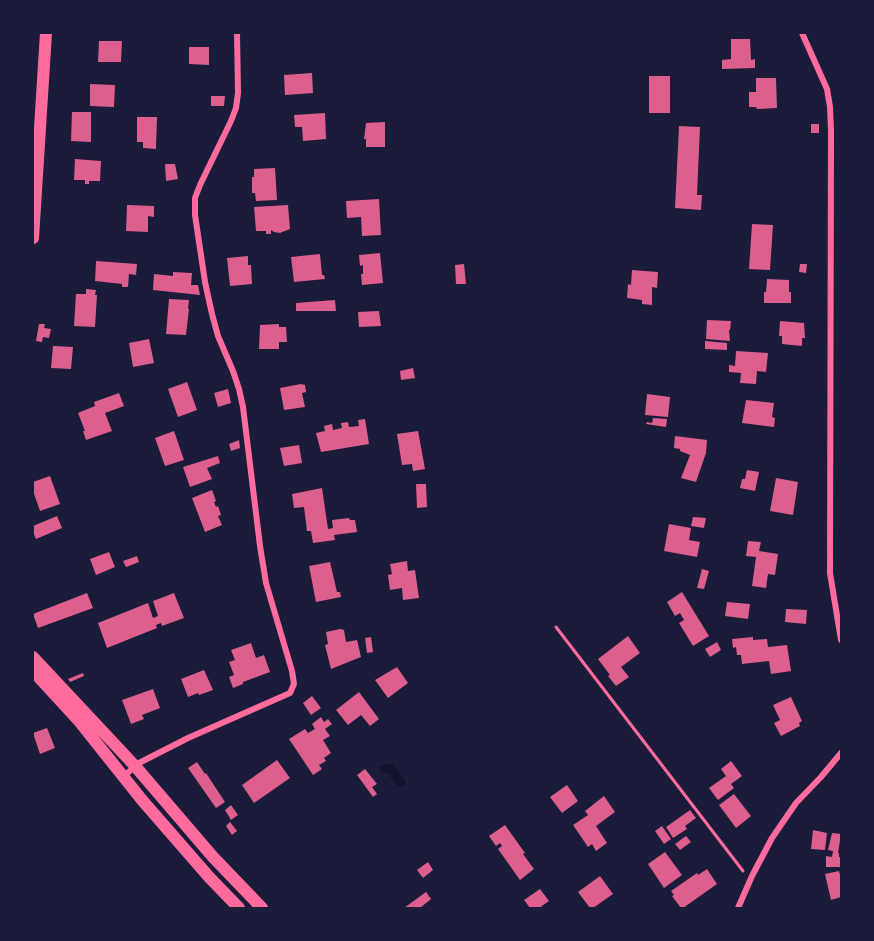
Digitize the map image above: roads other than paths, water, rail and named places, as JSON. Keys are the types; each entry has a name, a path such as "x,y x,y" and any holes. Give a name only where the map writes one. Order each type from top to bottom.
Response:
{"main road":[{"path":"33,238 46,33"},
{"path":"33,657 135,766 213,858 262,908"},
{"path":"33,671 79,721 142,800 239,908"}],"street":[{"path":"124,776 135,766 188,738 290,693 294,684 266,583 239,388 218,336 212,314 195,215 195,198 236,108 237,33"},
{"path":"802,33 827,89 830,107 830,573 841,640"},
{"path":"738,908 772,838 796,802 841,753"}]}
